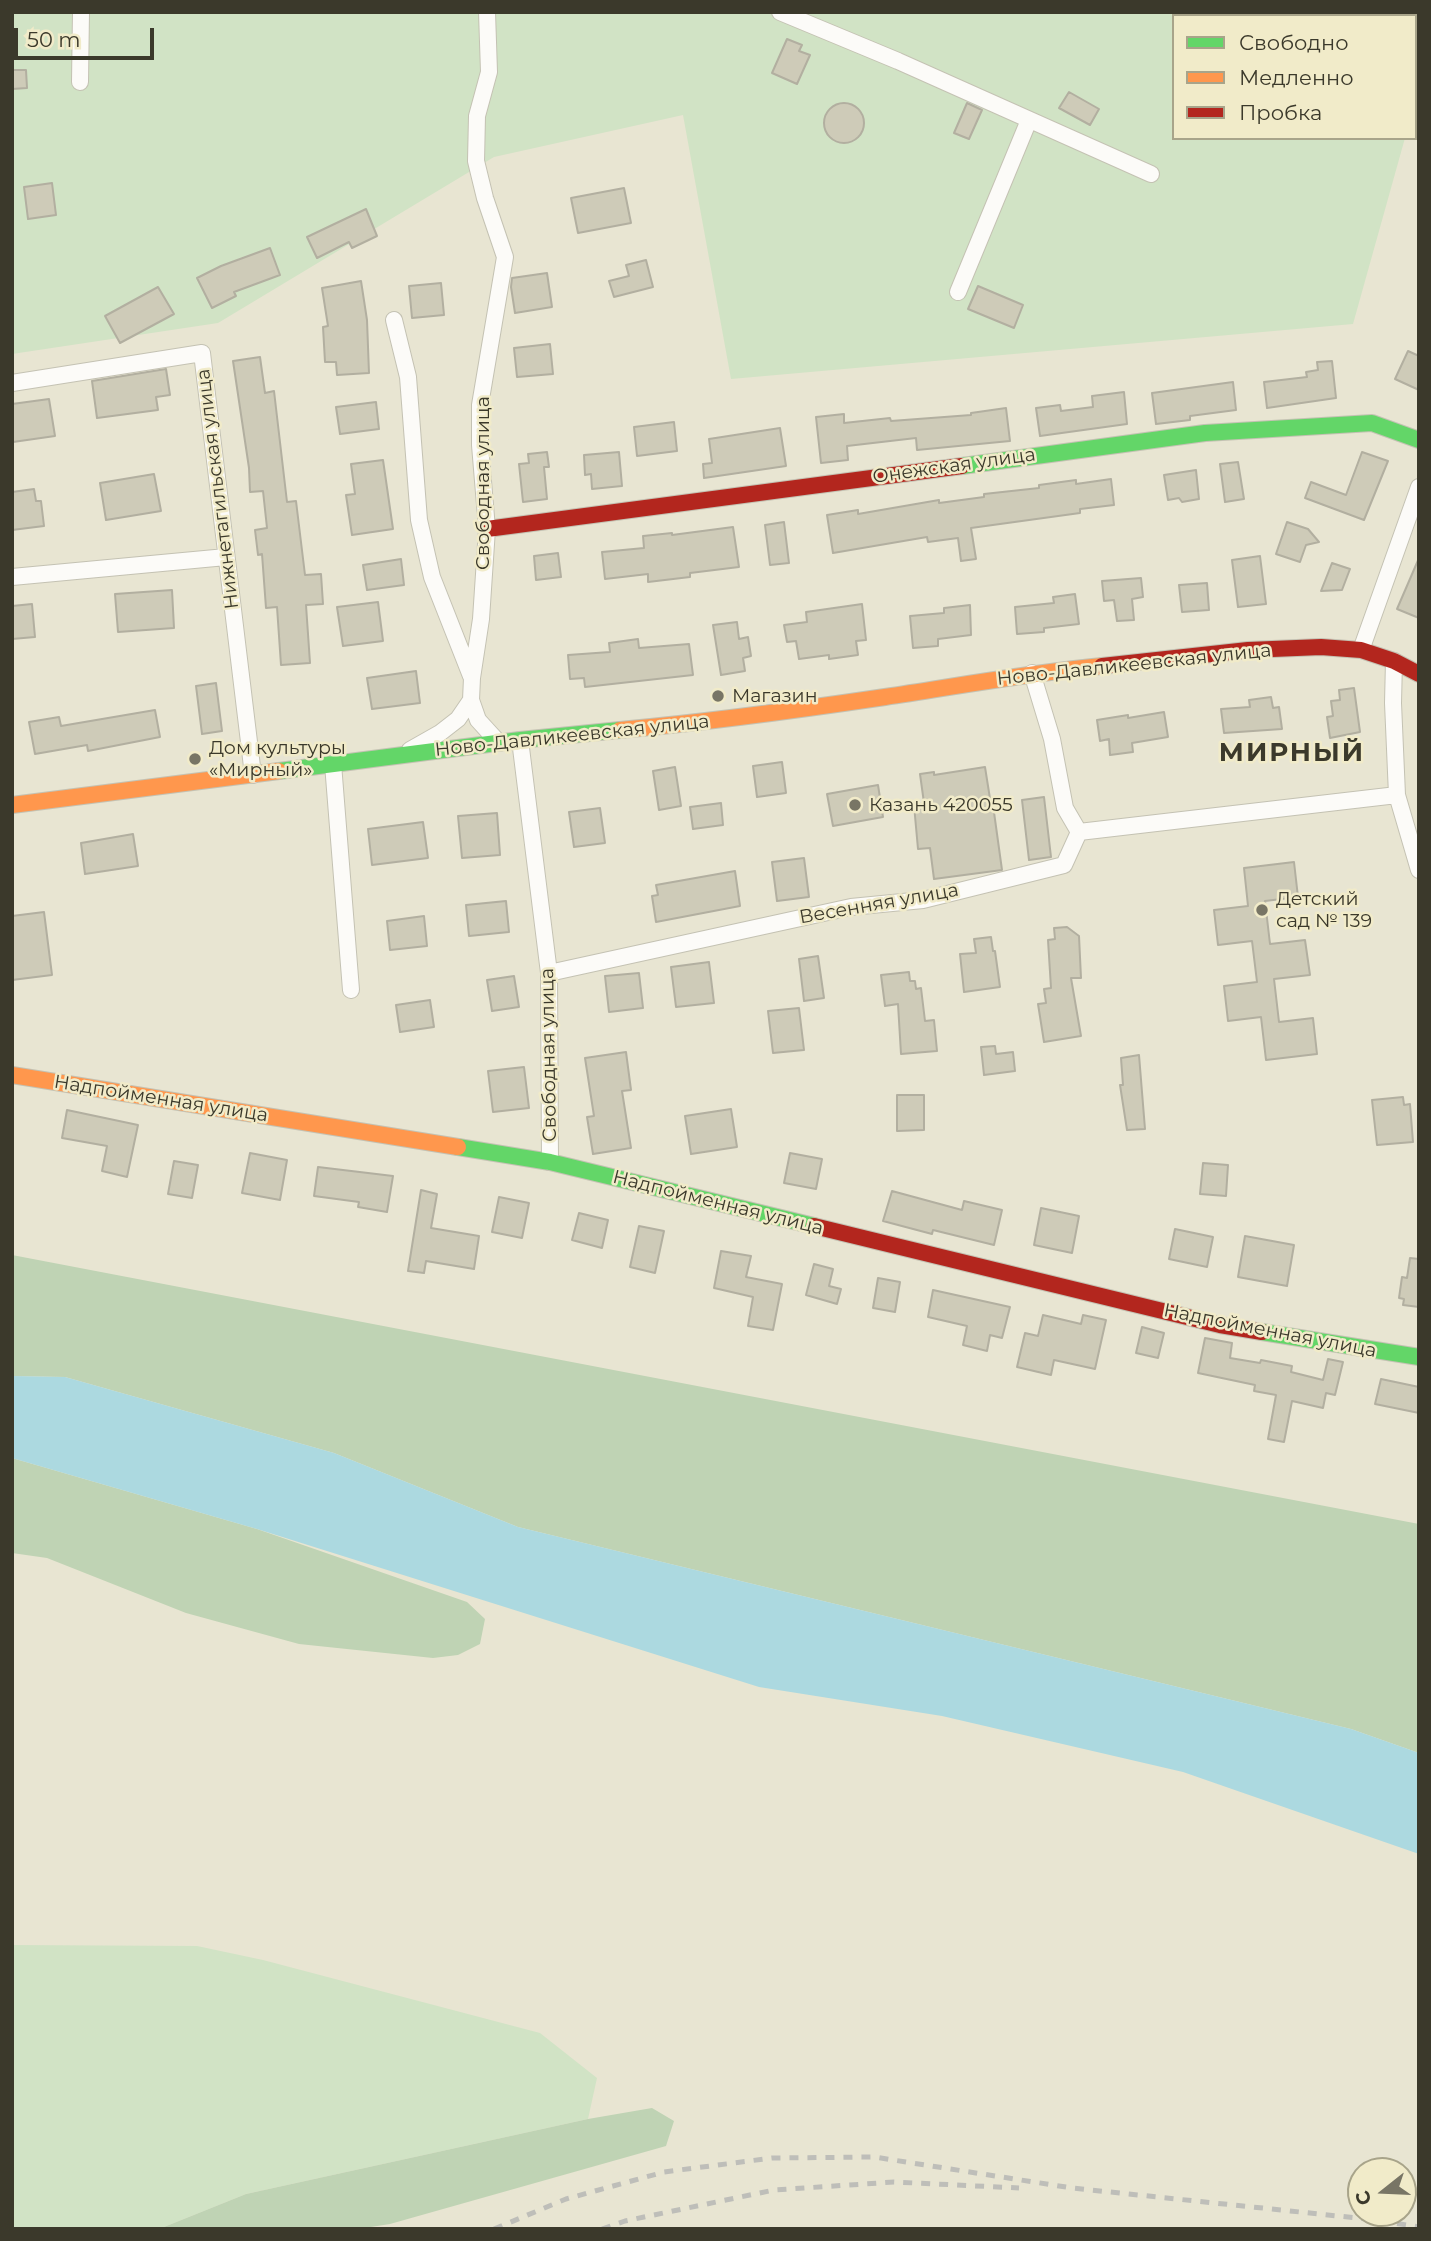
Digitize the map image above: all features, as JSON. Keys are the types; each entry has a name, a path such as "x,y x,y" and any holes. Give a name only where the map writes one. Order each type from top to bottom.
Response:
{"street":[{"path":"80,82 81,12"},
{"name":"Свободная улица","path":"471,700 481,619 487,529 480,445 480,405 505,257 476,161 477,116 489,72 487,12"},
{"path":"780,12 898,61 1151,174"},
{"path":"958,292 1029,120"},
{"path":"394,320 408,377 419,520 424,543 432,577 472,678"},
{"name":"Нижнетагильская улица","path":"12,383 202,353 253,775"},
{"name":"Онежская улица","path":"487,529 1205,433 1372,423 1419,440"},
{"path":"1361,650 1419,487"},
{"path":"12,577 226,557"},
{"name":"Ново-Давликеевская улица","path":"12,805 520,740 716,721 1032,673 1248,650 1321,647 1361,650 1394,661 1419,674"},
{"path":"1394,661 1397,795 1419,870"},
{"path":"1032,673 1052,739 1065,808 1079,832 1397,795"},
{"path":"471,700 478,720 499,743"},
{"path":"399,756 440,733 458,719 471,700"},
{"name":"Свободная улица","path":"520,740 549,973 550,1163"},
{"path":"333,764 351,990"},
{"name":"Весенняя улица","path":"549,973 851,907 922,900 1064,865 1079,832"},
{"name":"Надпойменная улица","path":"12,1075 550,1163 1220,1325 1419,1357"}],"green space":[{"path":"12,12 1419,12 1417,94 1417,14 1172,14 1172,140 1404,140 1353,324 731,379 683,115 494,157 218,323 12,354"},
{"path":"12,1255 1419,1524 1419,1753 1351,1729 518,1527 334,1453 65,1377 12,1376"},
{"path":"12,1458 257,1529 467,1602 485,1619 480,1644 458,1655 433,1658 299,1644 186,1613 47,1558 12,1553"},
{"path":"12,1945 197,1946 263,1960 540,2033 597,2078 588,2119 246,2194 159,2229 12,2229"},
{"path":"652,2108 674,2121 666,2146 390,2224 358,2229 159,2229 246,2194 588,2119"}],"water":[{"path":"12,1376 65,1377 334,1453 518,1527 1351,1729 1419,1753 1419,1854 1183,1772 942,1716 759,1687 257,1529 12,1458"}],"building":[{"path":"787,39 802,45 799,51 810,55 797,84 772,73"},
{"path":"12,70 26,70 27,88 12,89"},
{"path":"1069,92 1099,109 1090,125 1059,108"},
{"path":"844,103 852,104 858,109 863,115 863,131 858,137 852,142 844,143 836,142 830,137 825,131 824,123 825,115 830,109 836,104"},
{"path":"967,103 982,110 969,139 954,133"},
{"path":"52,183 56,215 28,219 24,187"},
{"path":"624,188 631,223 578,233 571,198"},
{"path":"366,209 377,236 352,248 349,242 317,258 307,237"},
{"path":"270,248 280,275 234,292 236,296 212,308 197,278"},
{"path":"646,260 653,287 614,297 609,281 629,276 626,265"},
{"path":"547,273 552,307 515,313 512,278"},
{"path":"361,281 367,320 369,373 337,375 336,362 325,362 323,327 328,326 322,288"},
{"path":"441,283 444,315 412,318 409,286"},
{"path":"978,286 1023,305 1014,328 968,309"},
{"path":"158,287 174,314 120,343 105,316"},
{"path":"550,344 553,374 517,377 514,348"},
{"path":"1408,351 1419,356 1419,390 1395,379"},
{"path":"260,357 265,393 274,391 287,502 296,501 305,575 321,574 323,604 306,605 310,663 281,665 277,607 266,608 262,554 258,555 255,530 267,528 263,491 250,492 233,361"},
{"path":"1332,361 1336,398 1267,408 1264,382 1307,377 1306,372 1318,370 1317,362"},
{"path":"166,369 170,395 156,397 158,410 97,418 92,381"},
{"path":"1233,382 1236,410 1156,424 1152,393"},
{"path":"1124,392 1127,424 1040,436 1036,408 1060,405 1061,411 1093,407 1092,396"},
{"path":"49,399 55,436 13,442 12,404"},
{"path":"376,402 379,429 340,434 336,407"},
{"path":"1006,408 1010,441 917,450 916,438 847,446 848,460 821,463 816,417 844,414 844,423 890,418 891,421 971,415"},
{"path":"674,422 677,451 637,456 634,427"},
{"path":"780,428 786,466 704,478 703,464 712,463 709,439"},
{"path":"547,452 549,467 544,467 547,499 523,502 519,464 529,463 528,454"},
{"path":"619,452 622,486 592,489 591,474 585,475 584,455"},
{"path":"1362,452 1388,461 1364,520 1305,498 1311,482 1346,495"},
{"path":"383,460 393,529 352,535 346,495 355,494 351,464"},
{"path":"1238,462 1244,499 1225,502 1220,464"},
{"path":"1196,470 1199,499 1182,502 1179,498 1168,500 1164,475"},
{"path":"154,474 161,511 106,520 100,483"},
{"path":"1111,479 1114,505 1080,509 1080,513 971,528 976,559 961,561 958,538 928,542 927,537 833,553 827,515 858,510 858,514 939,500 939,503 984,497 984,494 1039,488 1039,485 1076,480 1076,484"},
{"path":"34,489 36,501 41,501 44,526 12,530 12,492"},
{"path":"784,522 789,563 770,565 765,525"},
{"path":"1287,522 1308,529 1319,542 1306,545 1300,562 1276,554"},
{"path":"733,527 739,567 648,582 648,574 605,579 602,552 644,548 643,536"},
{"path":"558,553 561,577 536,580 534,556"},
{"path":"1260,556 1266,604 1238,607 1232,560"},
{"path":"1419,558 1419,618 1397,609"},
{"path":"401,559 404,585 367,590 363,565"},
{"path":"1332,563 1350,569 1342,590 1321,591"},
{"path":"1141,578 1143,597 1132,599 1134,620 1117,621 1114,600 1104,601 1102,581"},
{"path":"1207,583 1209,610 1182,612 1179,585"},
{"path":"172,590 174,628 118,632 115,594"},
{"path":"1075,594 1079,624 1044,628 1044,632 1017,634 1015,607 1054,603 1053,597"},
{"path":"378,602 383,641 343,646 337,607"},
{"path":"32,604 35,637 12,639 12,606"},
{"path":"862,604 866,640 856,641 858,655 799,659 796,641 787,642 784,625 807,622 806,612"},
{"path":"970,605 971,635 938,639 938,646 913,648 910,616 944,613 944,608"},
{"path":"737,622 739,639 748,637 751,656 743,658 745,671 721,675 713,625"},
{"path":"638,639 639,648 689,644 693,675 585,687 584,678 570,679 568,655 610,652 609,643"},
{"path":"416,671 420,703 372,709 367,678"},
{"path":"216,683 222,731 202,734 196,686"},
{"path":"1354,688 1360,732 1330,738 1327,717 1333,716 1331,701 1340,700 1339,690"},
{"path":"1271,697 1273,708 1279,707 1282,729 1224,733 1221,709 1250,707 1249,700"},
{"path":"155,710 160,737 88,751 87,745 35,754 29,722 59,717 61,726"},
{"path":"1164,712 1168,737 1132,743 1133,752 1110,755 1109,739 1100,741 1097,720"},
{"path":"782,762 786,793 757,797 753,766"},
{"path":"675,767 681,806 659,810 653,771"},
{"path":"985,767 1002,870 934,879 930,848 918,849 914,805 924,803 920,774 934,772 934,775"},
{"name":"Казань 420055","path":"878,785 883,817 833,826 827,794"},
{"path":"1044,797 1051,857 1029,860 1022,800"},
{"path":"721,803 723,825 693,829 690,807"},
{"path":"600,808 605,843 574,847 569,812"},
{"path":"497,813 500,855 462,858 458,816"},
{"path":"423,822 428,858 372,865 368,829"},
{"path":"133,834 138,866 85,874 81,843"},
{"path":"804,858 809,897 777,901 772,862"},
{"path":"1294,862 1298,897 1265,901 1270,944 1305,940 1310,975 1274,979 1279,1022 1313,1018 1317,1054 1266,1060 1261,1017 1228,1021 1224,986 1257,982 1252,941 1218,945 1214,910 1248,906 1244,868"},
{"path":"735,871 740,906 656,922 652,896 658,895 656,885"},
{"path":"506,901 509,932 469,936 466,905"},
{"path":"44,912 52,975 12,980 12,916"},
{"path":"424,916 427,946 390,950 387,921"},
{"path":"1067,927 1079,936 1081,978 1071,978 1081,1036 1044,1042 1038,1004 1046,1003 1044,989 1051,988 1048,940 1055,939 1054,928"},
{"path":"991,937 1000,987 964,992 960,954 976,953 974,939"},
{"path":"818,956 824,998 804,1001 799,959"},
{"path":"709,962 714,1003 676,1007 671,967"},
{"path":"909,972 910,981 915,981 916,989 921,988 925,1021 934,1020 937,1051 901,1054 898,1004 885,1006 881,975"},
{"path":"639,973 643,1008 609,1012 605,976"},
{"path":"514,976 519,1007 492,1011 487,980"},
{"path":"430,1000 434,1027 400,1032 396,1005"},
{"path":"799,1008 804,1050 773,1053 768,1011"},
{"path":"995,1046 996,1054 1013,1052 1015,1071 984,1075 981,1047"},
{"path":"626,1052 631,1090 622,1091 631,1148 593,1154 587,1117 594,1116 585,1058"},
{"path":"1139,1055 1145,1129 1127,1130 1120,1085 1123,1085 1121,1058"},
{"path":"524,1067 529,1108 493,1112 488,1071"},
{"path":"897,1095 924,1095 924,1130 897,1131"},
{"path":"1403,1097 1404,1105 1410,1104 1413,1142 1377,1145 1372,1100"},
{"path":"731,1109 737,1147 691,1154 685,1116"},
{"path":"67,1110 138,1125 127,1177 102,1171 107,1146 62,1138"},
{"path":"250,1153 287,1160 280,1200 242,1193"},
{"path":"790,1153 822,1159 816,1189 784,1183"},
{"path":"174,1161 198,1165 192,1198 168,1194"},
{"path":"1203,1163 1228,1165 1226,1196 1200,1194"},
{"path":"318,1167 393,1176 387,1212 358,1207 359,1202 314,1196"},
{"path":"421,1190 437,1194 431,1228 479,1236 474,1269 426,1261 424,1273 408,1271"},
{"path":"892,1191 962,1210 964,1201 1002,1210 994,1245 933,1230 932,1234 883,1221"},
{"path":"499,1197 529,1203 522,1238 492,1232"},
{"path":"1041,1208 1079,1216 1072,1253 1034,1245"},
{"path":"579,1213 608,1220 602,1248 572,1240"},
{"path":"639,1226 664,1231 655,1273 630,1267"},
{"path":"1175,1229 1213,1237 1207,1267 1169,1259"},
{"path":"1245,1236 1294,1245 1287,1286 1238,1277"},
{"path":"721,1251 751,1256 746,1277 782,1284 773,1330 748,1326 753,1297 714,1288"},
{"path":"1410,1258 1419,1259 1419,1307 1403,1305 1404,1299 1399,1298 1402,1277 1407,1278"},
{"path":"814,1264 833,1269 829,1286 841,1289 837,1304 806,1295"},
{"path":"878,1278 900,1282 895,1312 873,1308"},
{"path":"933,1290 1010,1307 1002,1338 990,1335 987,1351 963,1345 967,1326 928,1317"},
{"path":"1043,1315 1081,1324 1083,1315 1106,1320 1095,1369 1054,1360 1051,1375 1017,1367 1025,1333 1038,1336"},
{"path":"1142,1327 1164,1333 1158,1358 1136,1353"},
{"path":"1205,1338 1232,1343 1230,1358 1292,1366 1291,1372 1323,1380 1328,1359 1343,1362 1335,1395 1326,1393 1323,1408 1292,1401 1284,1442 1268,1439 1276,1395 1254,1391 1255,1385 1198,1373"},
{"path":"1381,1379 1419,1387 1419,1413 1375,1404"}],"railway":[{"path":"494,2229 566,2199 664,2172 772,2158 874,2157 1072,2188 1376,2220 1419,2227"},
{"path":"602,2229 625,2221 774,2190 894,2182 1019,2188"}],"traffic: fast":[{"path":"962,466 1205,433 1372,423 1419,440"},
{"path":"279,771 620,730"},
{"path":"458,1147 550,1162 814,1226"},
{"path":"1262,1332 1419,1357"}],"traffic: slow":[{"path":"620,730 786,711 1102,666"},
{"path":"12,805 279,771"},
{"path":"12,1075 458,1147"}],"traffic: jam":[{"path":"487,529 962,466"},
{"path":"1102,666 1248,650 1321,647 1361,650 1394,661 1419,674"},
{"path":"814,1226 1220,1325 1262,1332"}],"place":[{"name":"Магазин","path":"718,696"},
{"name":"Дом культуры «Мирный»","path":"195,759"},
{"name":"Казань 420055","path":"855,805"},
{"name":"Детский сад № 139","path":"1262,910"}],"district":[{"name":"МИРНЫЙ","path":"1292,753"}]}
